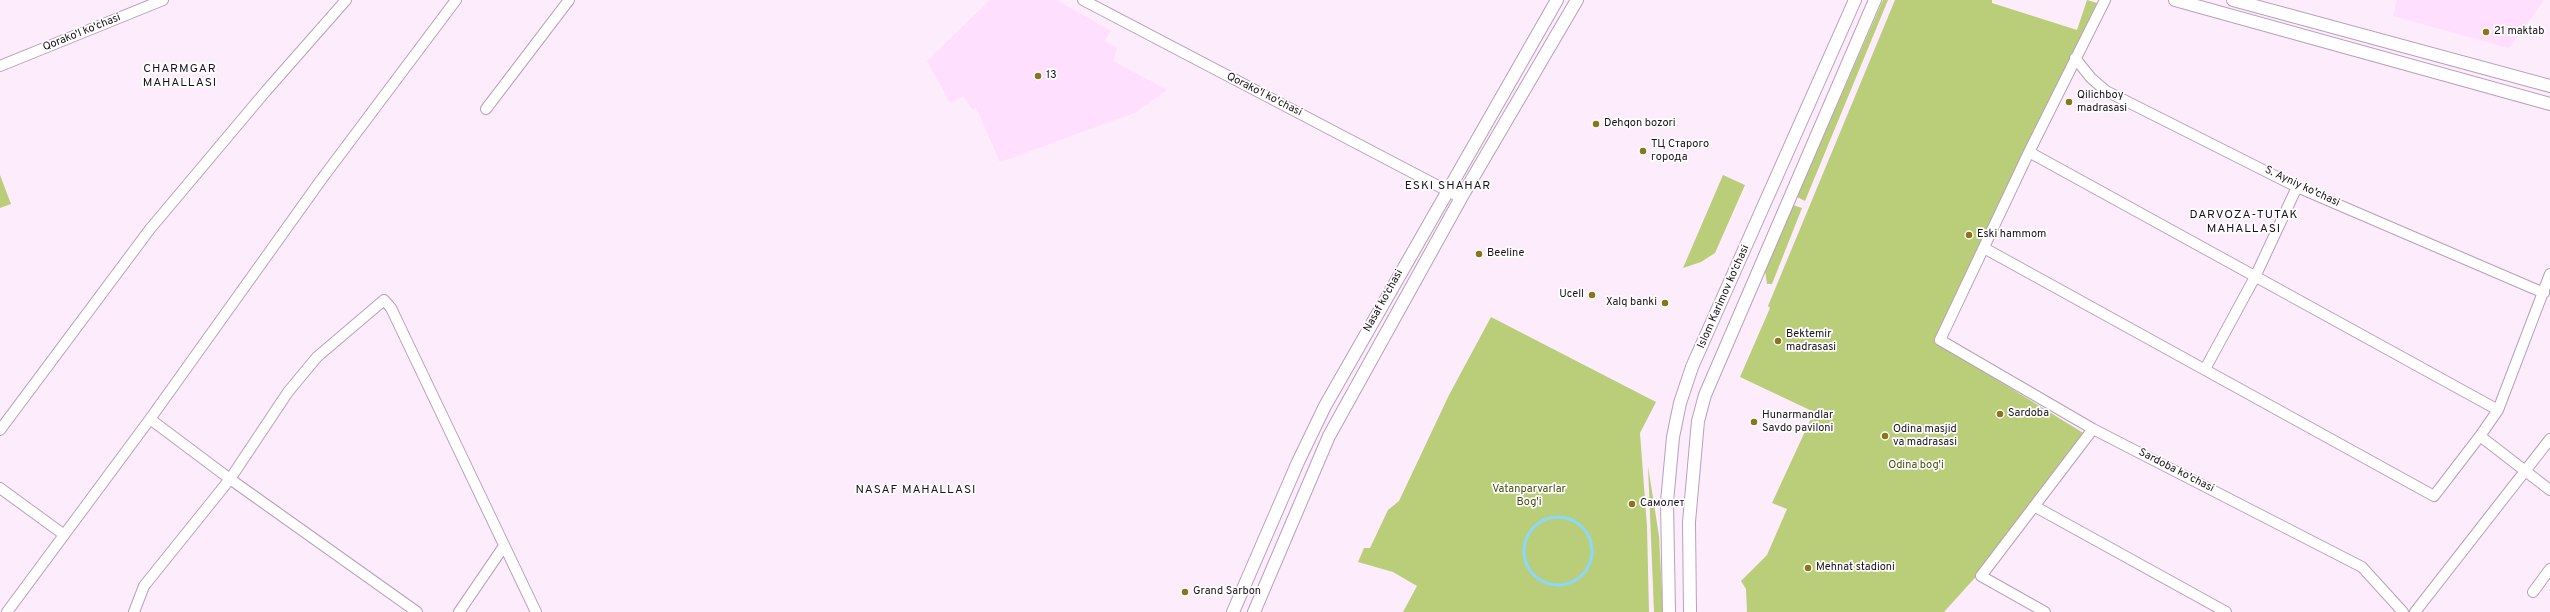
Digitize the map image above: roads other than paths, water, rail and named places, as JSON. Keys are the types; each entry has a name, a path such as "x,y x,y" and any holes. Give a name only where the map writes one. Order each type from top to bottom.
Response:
{"main road":[{"name":"Nasaf ko‘chasi","path":"1254,612 1329,436 1461,198 1577,0"},
{"name":"Islom Karimov ko‘chasi","path":"1669,612 1667,502 1673,437 1680,403 1692,367 1855,0"},
{"name":"Islom Karimov ko‘chasi","path":"1690,612 1689,522 1698,421 1705,395 1876,0"},
{"path":"2175,0 2550,104"},
{"path":"2233,0 2550,86"},
{"name":"Nasaf ko‘chasi","path":"1233,612 1298,462 1325,406 1446,190 1556,2"},
{"path":"1556,2 1569,12"},
{"path":"2249,21 2254,6"}],"street":[{"name":"Qorako'l ko'chasi","path":"0,66 163,0"},
{"path":"0,430 150,229 266,91 346,0"},
{"path":"7,612 63,534 150,419 316,186 456,0"},
{"path":"486,109 569,0"},
{"name":"Qorako'l ko'chasi","path":"1082,0 1461,198"},
{"path":"2105,0 2029,152 1984,248 2434,496 2498,410 2550,275"},
{"name":"S. Ayniy ko'chasi","path":"2075,58 2091,78 2106,91 2297,187 2544,293"},
{"path":"2029,152 2498,410"},
{"path":"2205,369 2255,277 2297,187"},
{"name":"Sardoba ko'chasi","path":"1984,248 1940,340 2093,429 2362,567 2403,612"},
{"path":"134,612 144,586 230,479 288,392 312,363 384,300 391,308 536,612"},
{"path":"150,419 230,479 418,612"},
{"path":"2045,612 1981,576 2093,429"},
{"path":"2480,436 2550,490"},
{"path":"2415,612 2550,439"},
{"path":"0,488 63,534"},
{"path":"2034,506 2226,612"},
{"path":"459,612 504,546"},
{"path":"2533,592 2550,569"}],"waterway":[{"path":"1558,517 1571,520 1582,527 1589,538 1592,551 1589,564 1582,575 1571,582 1558,585 1545,582 1534,575 1527,564 1524,551 1527,538 1534,527 1545,520 1558,517"}],"place":[{"name":"21 maktab","path":"2486,32"},
{"name":"13","path":"1038,76"},
{"name":"Qilichboy madrasasi","path":"2069,102"},
{"name":"Dehqon bozori","path":"1596,124"},
{"name":"ТЦ Старого города","path":"1643,151"},
{"name":"Eski hammom","path":"1969,235"},
{"name":"Beeline","path":"1479,254"},
{"name":"Ucell","path":"1592,295"},
{"name":"Xalq banki","path":"1665,303"},
{"name":"Bektemir madrasasi","path":"1778,341"},
{"name":"Sardoba","path":"2000,414"},
{"name":"Hunarmandlar Savdo paviloni","path":"1754,422"},
{"name":"Odina masjid va madrasasi","path":"1885,436"},
{"name":"Самолет","path":"1632,504"},
{"name":"Mehnat stadioni","path":"1808,568"},
{"name":"Grand Sarbon","path":"1185,592"}],"district":[{"name":"CHARMGAR MAHALLASI","path":"180,77"},
{"name":"ESKI SHAHAR","path":"1448,187"},
{"name":"DARVOZA-TUTAK MAHALLASI","path":"2244,223"},
{"name":"NASAF MAHALLASI","path":"916,491"}],"park label":[{"name":"Odina bog'i","path":"1916,466"},
{"name":"Vatanparvarlar Bog'i","path":"1529,496"}]}
